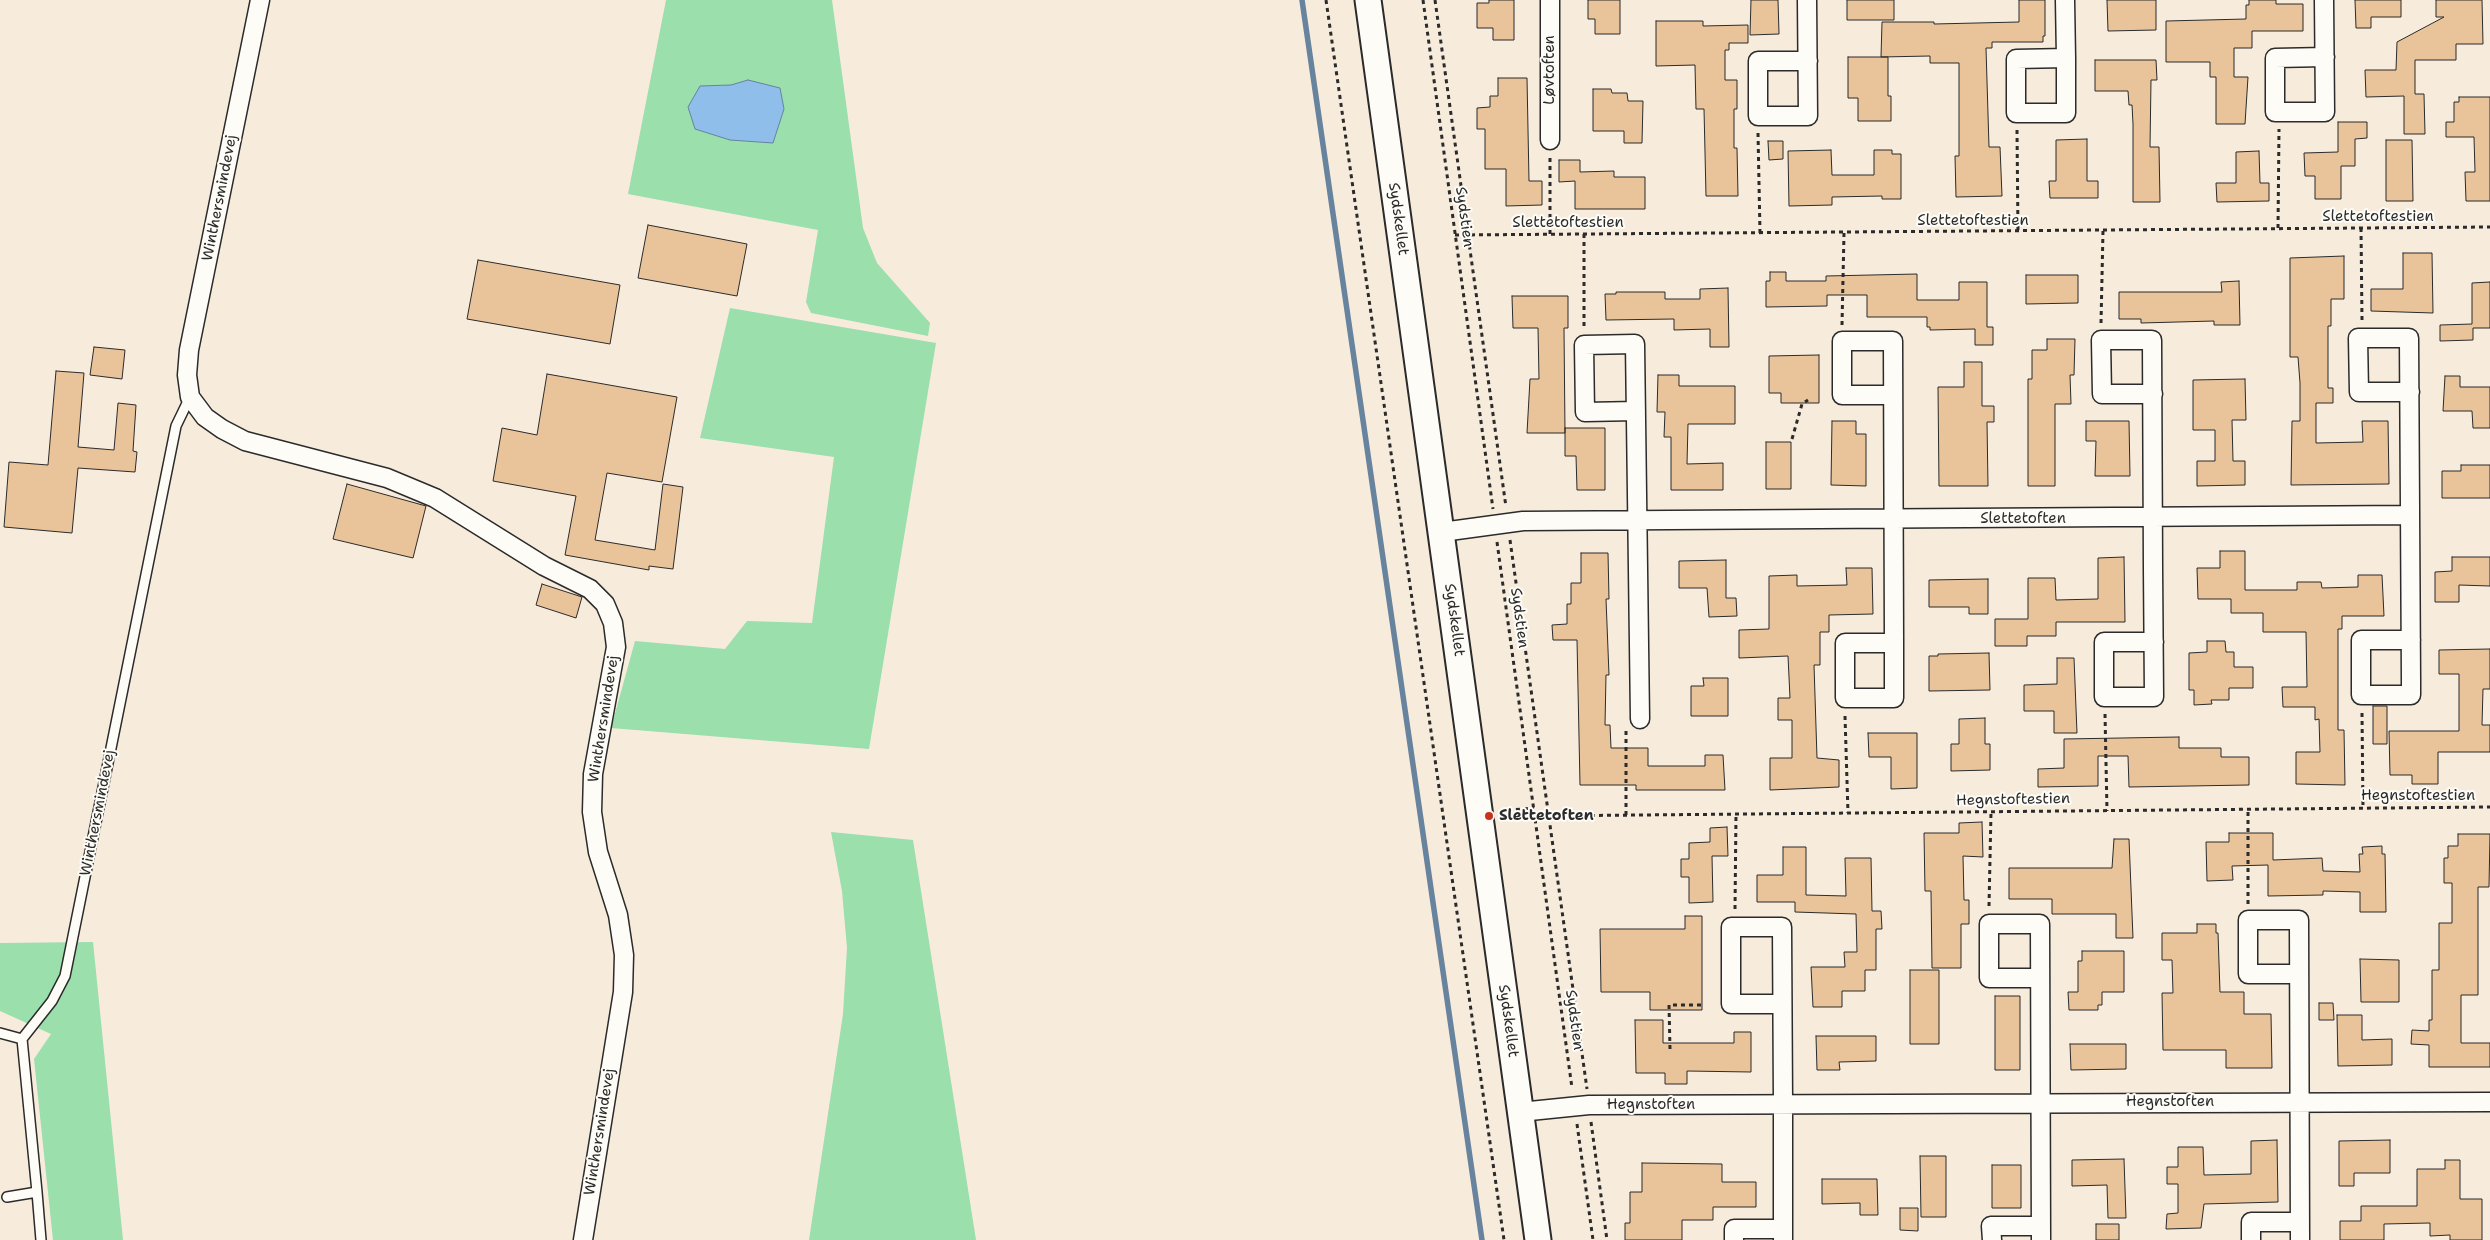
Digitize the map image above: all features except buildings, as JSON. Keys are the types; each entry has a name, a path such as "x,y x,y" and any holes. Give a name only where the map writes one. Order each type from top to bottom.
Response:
{"street":[{"name":"Winthersmindevej","path":"260,0 189,350 187,375 190,397 205,417 222,429 246,441 387,478 435,498 544,566 590,589 605,604 613,623 616,647 593,774 592,812 598,852 618,915 624,955 623,992 583,1240"},
{"name":"Sydskellet","path":"1368,0 1538,1240"},
{"name":"Løvtoften","path":"1550,0 1550,140"},
{"path":"1808,0 1808,61 1808,116 1758,116 1758,61 1808,61"},
{"path":"2065,0 2066,58 2066,113 2016,113 2016,59 2066,58"},
{"path":"2324,0 2325,112 2275,112 2275,58 2324,57"},
{"path":"2410,392 2359,392 2358,338 2409,338 2410,392 2411,695 2361,695 2361,640 2410,640"},
{"path":"2152,394 2102,394 2101,340 2152,340 2154,642 2154,697 2104,697 2104,642 2154,642"},
{"path":"1893,395 1842,395 1842,341 1893,341 1894,520 1894,643 1894,698 1845,698 1845,643 1894,643"},
{"path":"1636,411 1585,412 1584,344 1635,344 1636,411 1637,522 1640,719"},
{"name":"Slettetoften","path":"1442,532 1501,523 2410,516"},
{"path":"2299,974 2248,974 2248,920 2299,920 2300,1240"},
{"path":"1992,1240 1992,1226 2041,1233 2040,924 1989,924 1989,978 2040,978"},
{"path":"1734,1240 1734,1229 1783,1234 1782,927 1731,927 1732,1004 1782,1004"},
{"name":"Hegnstoften","path":"1520,1112 1582,1105 2490,1102"},
{"path":"2251,1240 2250,1222 2300,1222"}],"lane":[{"name":"Winthersmindevej","path":"22,1039 52,1001 65,976 176,426 190,397"},
{"path":"0,1033 22,1039 41,1240"},
{"path":"7,1197 37,1192"}],"path":[{"path":"1326,0 1504,1240"},
{"name":"Sydstien","path":"1423,0 1456,235 1501,523 1535,816 1582,1105 1593,1240"},
{"path":"1435,0 1468,235 1501,523 1549,816 1582,1105 1607,1240"},
{"path":"2278,112 2278,228"},
{"path":"2016,113 2018,232"},
{"path":"1758,116 1760,233"},
{"path":"1550,140 1550,234"},
{"name":"Slettetoftestien","path":"1456,235 2490,227"},
{"path":"2361,228 2362,338"},
{"path":"2101,340 2103,231"},
{"path":"1842,341 1844,233"},
{"path":"1584,234 1584,344"},
{"path":"1792,439 1802,404 1808,400"},
{"path":"2361,695 2362,808"},
{"path":"2104,697 2107,811"},
{"path":"1845,698 1848,813"},
{"path":"1626,815 1626,722 1640,719"},
{"name":"Hegnstoftestien","path":"1535,816 2490,807"},
{"path":"1492,812 1534,808"},
{"path":"2248,810 2248,920"},
{"path":"1989,924 1991,812"},
{"path":"1731,927 1735,918 1736,814"},
{"path":"1670,1049 1669,1005 1704,1005"}],"green space":[{"path":"666,0 832,0 863,228 877,263 930,323 928,336 811,313 806,302 818,230 628,194"},
{"path":"730,308 936,343 869,749 611,728 635,641 725,649 747,621 812,623 834,457 700,438"},
{"path":"831,832 913,840 976,1240 809,1240 843,1014 847,948 842,891"},
{"path":"93,942 123,1240 53,1240 34,1059 51,1034 0,1011 0,943"}],"water":[{"path":"748,80 780,88 784,109 773,143 730,140 695,129 688,107 700,86 731,85"}],"waterway":[{"path":"1302,0 1482,1240"}],"place":[{"name":"Slettetoften","path":"1489,816"}]}
